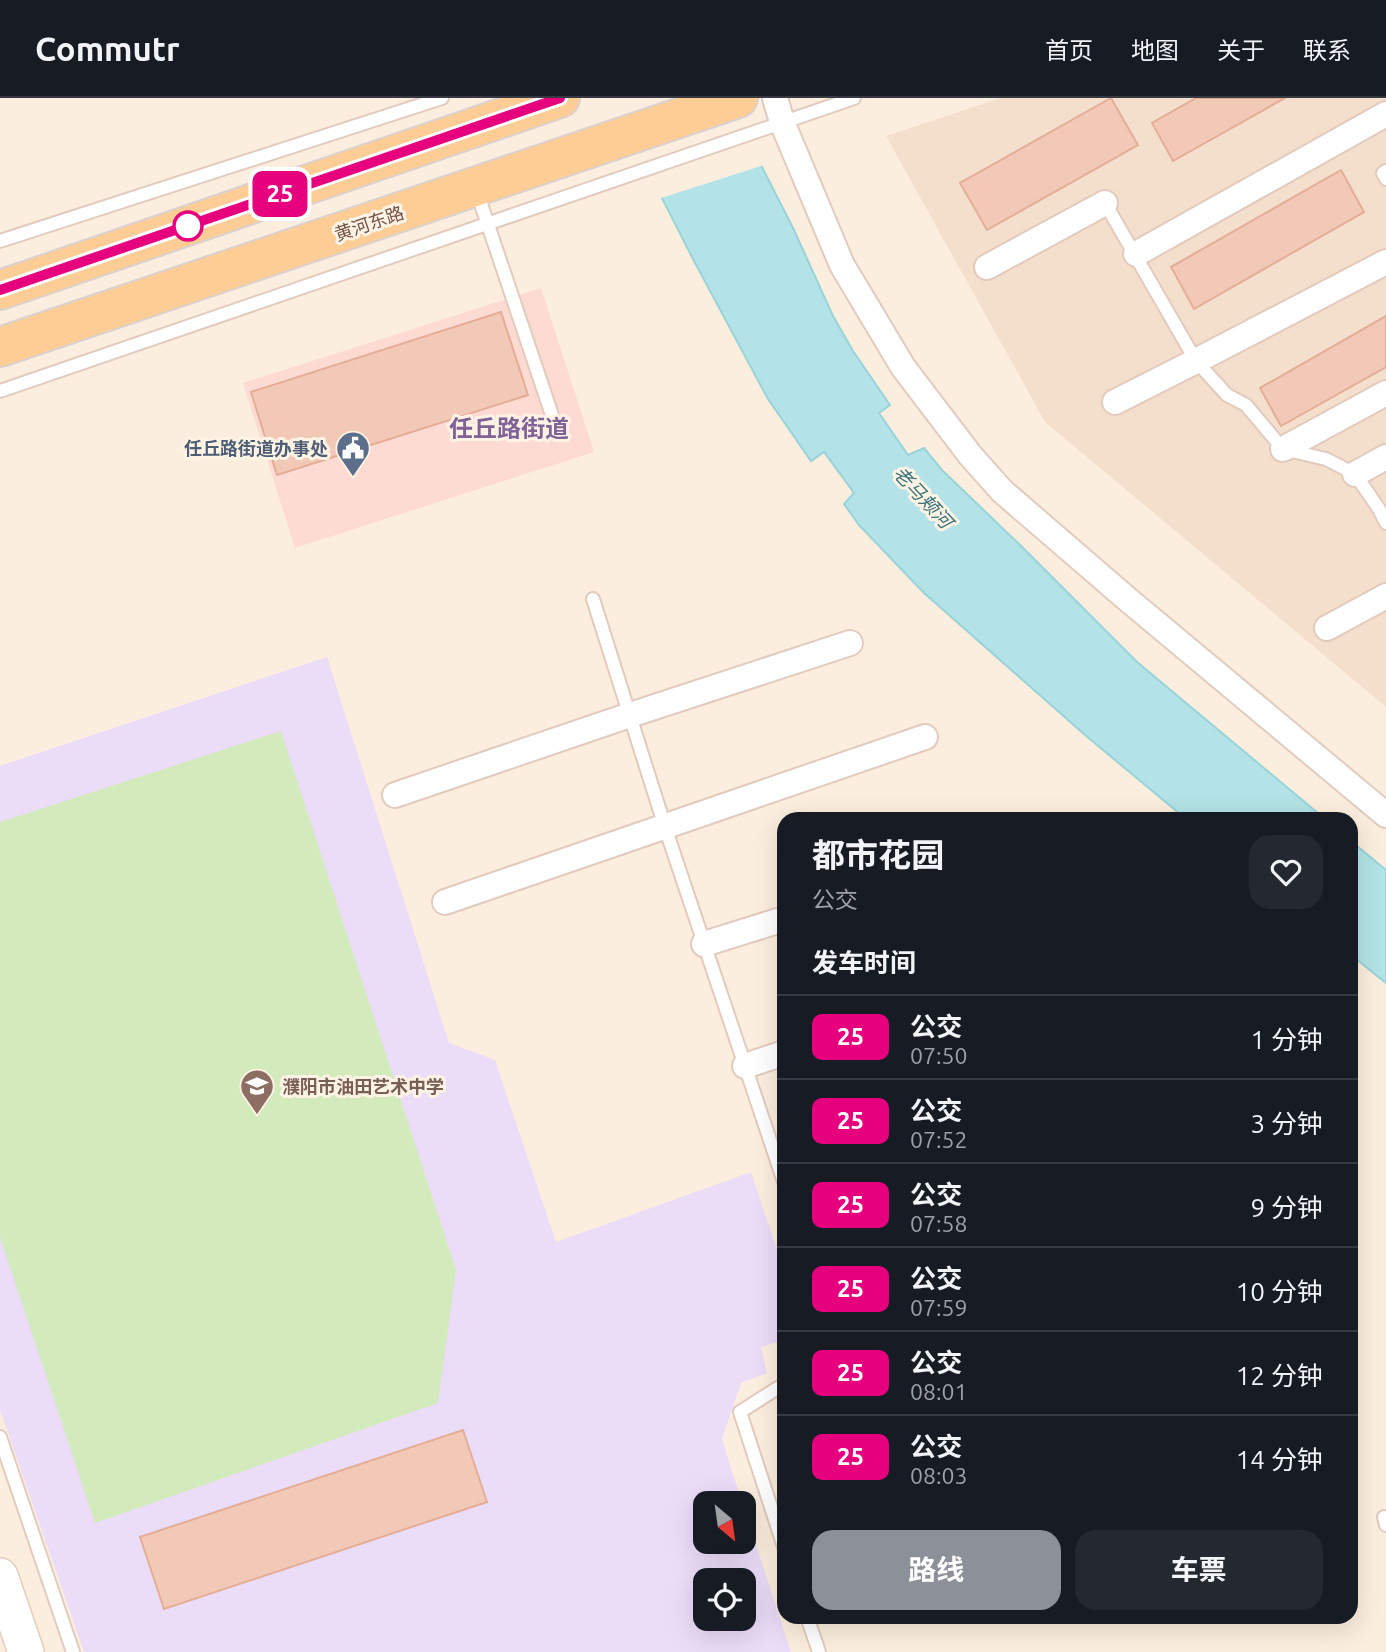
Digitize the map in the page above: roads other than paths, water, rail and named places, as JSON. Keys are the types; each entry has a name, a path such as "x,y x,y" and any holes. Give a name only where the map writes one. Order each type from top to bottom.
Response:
{"main road":[{"name":"黄河东路","path":"0,347 738,98"},
{"path":"0,290 542,101"}],"street":[{"path":"775,98 775,125 842,265 903,367 970,455 1002,491 1386,815"},
{"path":"1136,254 1386,114"},
{"path":"987,267 1105,203"},
{"path":"1115,402 1386,262"},
{"path":"1283,449 1386,393"},
{"path":"1355,474 1386,457"},
{"path":"1327,628 1386,596"},
{"path":"395,795 850,643"},
{"path":"445,902 925,737"},
{"path":"704,944 777,921"},
{"path":"745,1066 777,1056"},
{"path":"0,1576 26,1652"}],"lane":[{"path":"0,240 442,98"},
{"path":"0,391 853,98"},
{"path":"1386,171 1383,173 1386,179"},
{"path":"475,187 556,428"},
{"path":"1105,203 1196,361 1227,395 1246,405 1283,449 1326,459 1355,474 1386,523"},
{"path":"593,599 665,827 777,1161"},
{"path":"777,1388 740,1412 777,1526"},
{"path":"0,1437 73,1652"},
{"path":"809,1624 819,1652"}],"water":[{"name":"老马颊河","path":"611,98 727,98 794,230 833,316 890,405 879,413 908,455 924,448 942,470 1137,662 1317,812 1178,812 1085,735 924,593 859,525 844,504 854,493 824,452 811,461 768,399"},
{"path":"1358,847 1386,870 1386,983 1358,961"}],"place":[{"name":"任丘路街道办事处","path":"353,478"},
{"name":"濮阳市油田艺术中学","path":"257,1116"}],"district":[{"name":"任丘路街道","path":"509,428"}]}
